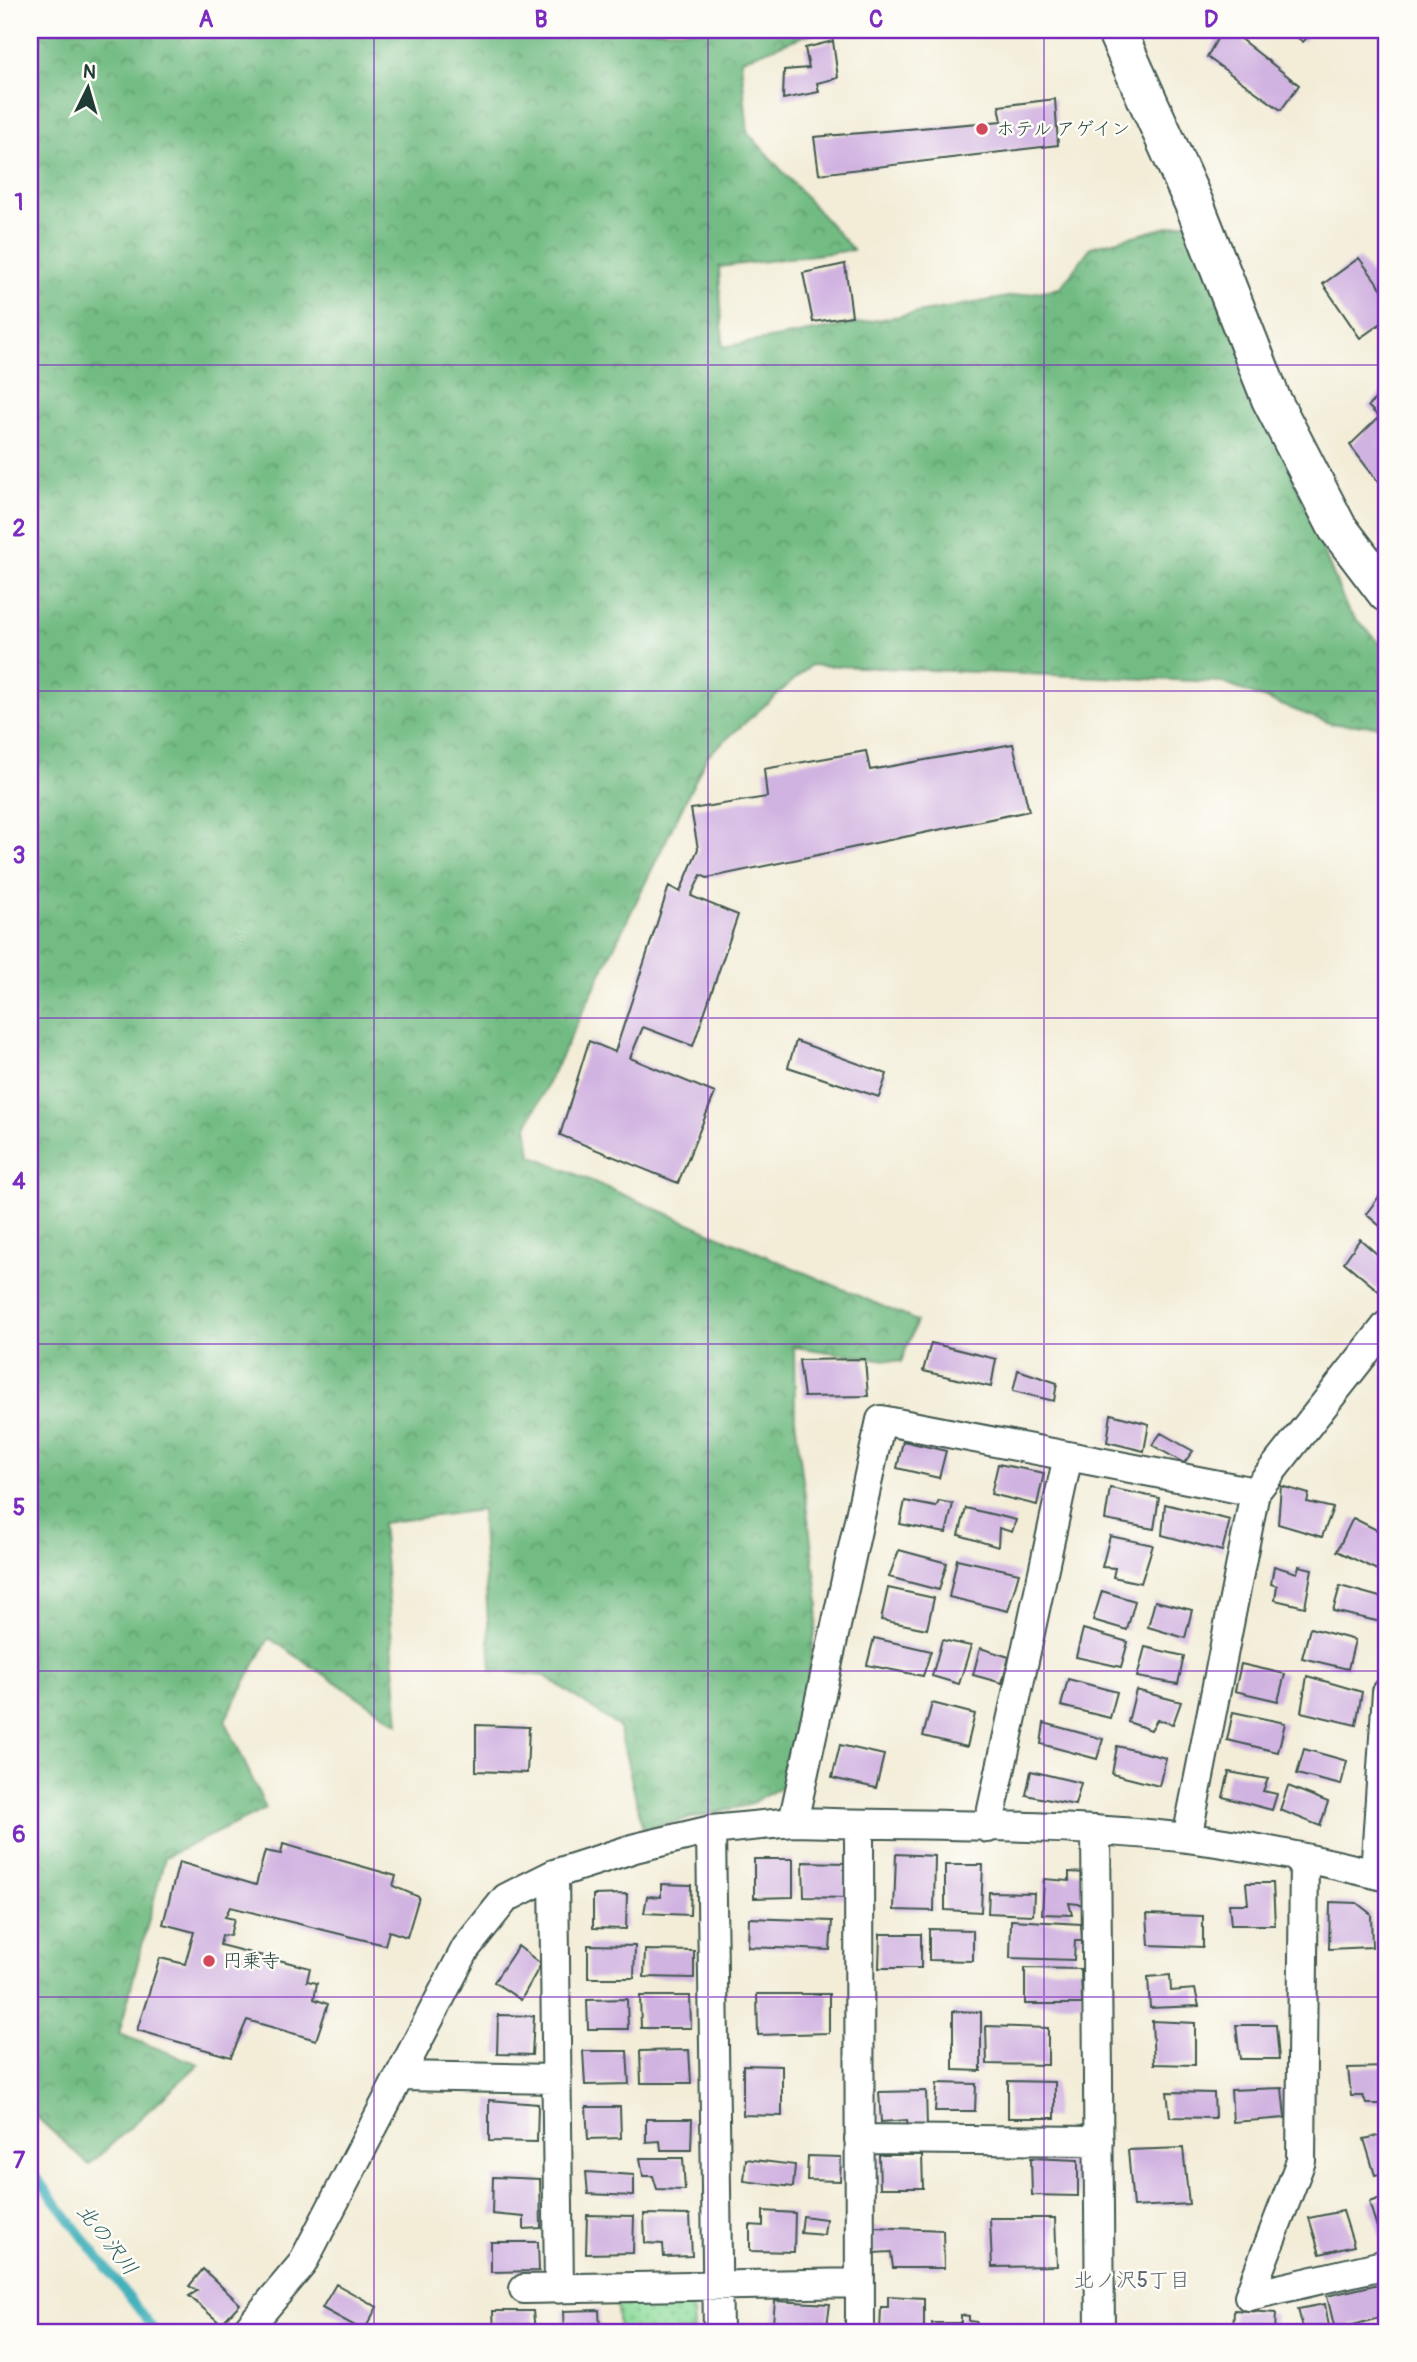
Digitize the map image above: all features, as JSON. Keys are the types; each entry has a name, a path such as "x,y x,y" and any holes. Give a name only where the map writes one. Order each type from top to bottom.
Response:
{"street":[{"path":"1116,30 1195,206 1271,399 1337,527 1387,593"},
{"path":"1187,1838 1255,1492 1387,1325"},
{"path":"793,1822 881,1420 1255,1492"},
{"path":"988,1828 1069,1456"},
{"path":"245,2332 302,2264 402,2076 466,1948 506,1898 554,1874 635,1848 711,1830 793,1822 1096,1830 1187,1838 1251,1846 1381,1875 1387,1692"},
{"path":"859,1824 860,2332"},
{"path":"711,1830 718,2332"},
{"path":"1096,1830 1100,2332"},
{"path":"1304,1858 1301,2161 1249,2296 1387,2264"},
{"path":"554,1874 559,2289"},
{"path":"402,2076 555,2079"},
{"path":"859,2139 1099,2141"},
{"path":"524,2289 717,2283 860,2283"}],"green space":[{"path":"30,30 819,30 741,60 748,133 853,250 719,267 723,347 1060,288 1091,247 1188,222 1348,611 1387,650 1387,726 1332,724 1220,682 811,665 707,756 527,1126 531,1155 917,1321 901,1362 794,1347 795,1419 819,1603 794,1780 748,1805 643,1829 619,1727 545,1676 491,1670 481,1510 382,1523 399,1724 269,1638 225,1720 266,1809 165,1857 119,2034 199,2064 89,2165 30,2111"},
{"path":"685,2303 693,2312 694,2332 619,2332 617,2305"}],"building":[{"path":"1222,30 1229,30 1299,85 1281,110 1207,57"},
{"path":"1287,30 1314,30 1303,42"},
{"path":"833,41 838,78 817,83 819,92 783,99 784,70 809,68 805,48"},
{"name":"ホテル アゲイン","path":"1055,99 1058,145 819,174 814,137 1002,121 999,106"},
{"path":"1359,258 1387,296 1387,319 1360,338 1323,284"},
{"path":"845,264 852,316 813,322 803,273"},
{"path":"1387,387 1387,475 1378,482 1350,445 1379,417 1368,406"},
{"path":"1013,744 1029,811 707,878 701,875 691,896 738,915 693,1046 643,1027 630,1058 715,1093 678,1183 560,1135 589,1041 615,1052 669,886 680,892 698,849 691,809 767,797 764,769 866,751 870,770"},
{"path":"796,1041 887,1074 879,1097 788,1067"},
{"path":"1384,1190 1387,1193 1387,1232 1366,1214"},
{"path":"1360,1239 1387,1263 1387,1298 1344,1262"},
{"path":"931,1343 996,1359 991,1387 923,1371"},
{"path":"865,1359 868,1396 804,1397 799,1360"},
{"path":"1018,1370 1057,1383 1054,1401 1013,1391"},
{"path":"1111,1414 1149,1424 1144,1451 1107,1442"},
{"path":"1161,1433 1193,1451 1184,1463 1152,1445"},
{"path":"903,1441 946,1451 939,1478 897,1468"},
{"path":"998,1464 1044,1473 1037,1505 991,1494"},
{"path":"1281,1486 1309,1494 1307,1502 1333,1508 1322,1537 1278,1524"},
{"path":"1110,1488 1159,1498 1154,1529 1105,1520"},
{"path":"905,1501 936,1507 939,1501 953,1504 946,1533 900,1524"},
{"path":"1165,1504 1230,1520 1222,1551 1162,1535"},
{"path":"966,1508 1016,1520 1012,1532 999,1528 998,1547 959,1535"},
{"path":"1353,1518 1387,1535 1387,1550 1377,1570 1337,1551"},
{"path":"1110,1536 1153,1545 1141,1583 1113,1577 1115,1568 1102,1567"},
{"path":"899,1550 947,1563 939,1590 889,1577"},
{"path":"957,1559 1019,1573 1008,1611 949,1597"},
{"path":"1274,1566 1297,1573 1299,1566 1312,1569 1305,1607 1275,1600 1277,1586 1271,1584"},
{"path":"1340,1586 1387,1599 1381,1622 1333,1611"},
{"path":"888,1588 934,1598 927,1629 881,1620"},
{"path":"1102,1591 1135,1601 1127,1630 1093,1620"},
{"path":"1155,1601 1192,1610 1185,1638 1148,1627"},
{"path":"1310,1628 1355,1640 1348,1669 1302,1658"},
{"path":"1083,1629 1128,1642 1121,1667 1076,1657"},
{"path":"874,1638 931,1651 923,1676 867,1665"},
{"path":"942,1640 971,1646 959,1684 932,1676"},
{"path":"1145,1647 1184,1656 1178,1684 1137,1677"},
{"path":"980,1648 1009,1657 1002,1683 973,1675"},
{"path":"1241,1664 1285,1674 1278,1701 1235,1691"},
{"path":"1307,1676 1362,1692 1356,1725 1301,1712"},
{"path":"1068,1679 1117,1692 1110,1718 1061,1706"},
{"path":"1136,1690 1181,1702 1173,1724 1157,1720 1151,1730 1128,1722"},
{"path":"932,1703 975,1714 967,1747 923,1736"},
{"path":"1233,1712 1285,1723 1278,1752 1227,1740"},
{"path":"1044,1723 1103,1739 1097,1759 1041,1744"},
{"path":"476,1725 529,1727 527,1773 476,1771"},
{"path":"840,1745 884,1755 876,1788 832,1778"},
{"path":"1117,1746 1166,1758 1159,1786 1112,1774"},
{"path":"1304,1749 1347,1761 1341,1785 1297,1774"},
{"path":"1031,1771 1081,1783 1075,1805 1026,1795"},
{"path":"1229,1772 1268,1779 1263,1791 1277,1794 1272,1810 1223,1797"},
{"path":"1288,1786 1328,1802 1320,1826 1280,1810"},
{"path":"283,1844 396,1876 393,1886 419,1897 407,1937 389,1931 385,1945 230,1907 225,1917 234,1919 230,1936 222,1935 220,1945 310,1968 307,1981 317,1983 314,1999 328,2004 316,2040 247,2020 231,2057 137,2030 160,1958 185,1964 194,1932 163,1924 179,1862 256,1885 265,1851 281,1854"},
{"path":"896,1854 935,1856 934,1911 894,1910"},
{"path":"754,1859 793,1859 793,1897 754,1898"},
{"path":"803,1862 845,1863 846,1898 804,1897"},
{"path":"945,1865 983,1865 981,1912 945,1910"},
{"path":"1069,1872 1086,1873 1087,1905 1069,1903 1072,1915 1042,1914 1044,1879 1069,1881"},
{"path":"1246,1883 1273,1883 1275,1925 1231,1925 1229,1904 1248,1904"},
{"path":"661,1884 691,1885 690,1915 644,1913 647,1896 661,1897"},
{"path":"989,1892 1034,1893 1033,1915 988,1913"},
{"path":"627,1894 626,1929 593,1928 593,1895"},
{"path":"1330,1902 1357,1903 1371,1914 1372,1947 1329,1949"},
{"path":"1147,1914 1203,1916 1203,1947 1149,1945"},
{"path":"749,1918 832,1921 830,1950 748,1947"},
{"path":"1011,1920 1081,1924 1082,1941 1075,1941 1074,1960 1010,1958"},
{"path":"929,1929 973,1930 973,1961 929,1960"},
{"path":"880,1934 921,1934 921,1968 879,1968"},
{"path":"588,1945 635,1946 634,1978 588,1978"},
{"path":"518,1946 541,1964 521,2000 494,1982"},
{"path":"645,1950 694,1951 694,1978 644,1977"},
{"path":"1025,1968 1081,1969 1082,2004 1025,2004"},
{"path":"1170,1975 1171,1991 1195,1989 1199,2006 1150,2008 1148,1977"},
{"path":"757,1994 829,1994 829,2033 758,2035"},
{"path":"640,1996 690,1996 691,2028 641,2028"},
{"path":"627,1999 628,2029 588,2029 587,2000"},
{"path":"953,2011 981,2012 981,2071 953,2070"},
{"path":"498,2015 534,2016 532,2055 497,2054"},
{"path":"1152,2021 1195,2023 1195,2065 1154,2064"},
{"path":"1236,2025 1276,2025 1279,2059 1240,2059"},
{"path":"986,2026 1048,2028 1048,2065 987,2064"},
{"path":"689,2050 691,2083 641,2083 640,2051"},
{"path":"583,2051 627,2051 629,2084 585,2085"},
{"path":"743,2065 782,2066 782,2116 743,2115"},
{"path":"1387,2067 1387,2104 1366,2104 1363,2096 1351,2096 1348,2068"},
{"path":"1008,2081 1055,2082 1055,2118 1008,2118"},
{"path":"937,2083 976,2084 975,2111 935,2111"},
{"path":"1282,2088 1285,2118 1233,2122 1231,2090"},
{"path":"926,2091 927,2127 908,2127 907,2120 881,2122 879,2092"},
{"path":"1167,2092 1214,2093 1215,2118 1170,2117"},
{"path":"489,2100 538,2104 537,2142 489,2141"},
{"path":"586,2107 620,2107 621,2138 588,2139"},
{"path":"646,2119 692,2119 691,2150 661,2150 660,2141 646,2142"},
{"path":"1387,2134 1387,2172 1375,2175 1364,2139"},
{"path":"1183,2148 1189,2204 1133,2207 1128,2150"},
{"path":"879,2155 922,2155 923,2188 880,2188"},
{"path":"808,2156 841,2157 840,2181 807,2180"},
{"path":"640,2158 683,2158 685,2190 657,2189 653,2176 643,2176"},
{"path":"1031,2158 1078,2160 1078,2196 1032,2195"},
{"path":"746,2159 795,2165 793,2187 744,2181"},
{"path":"586,2172 634,2175 634,2196 588,2194"},
{"path":"493,2177 540,2179 541,2228 524,2229 524,2217 492,2214"},
{"path":"1387,2196 1387,2237 1381,2240 1369,2202"},
{"path":"763,2211 795,2213 794,2252 750,2251 750,2225 763,2226"},
{"path":"1343,2211 1354,2246 1320,2254 1309,2218"},
{"path":"644,2214 690,2215 692,2256 664,2257 663,2244 645,2243"},
{"path":"587,2215 634,2216 633,2253 586,2254"},
{"path":"803,2216 826,2219 824,2235 801,2233"},
{"path":"990,2218 1055,2218 1057,2266 992,2267"},
{"path":"873,2227 943,2230 944,2268 893,2268 891,2252 873,2253"},
{"path":"491,2242 538,2242 539,2271 491,2272"},
{"path":"203,2269 240,2304 221,2324 189,2296 197,2291 189,2286"},
{"path":"336,2284 377,2307 364,2331 322,2308"},
{"path":"1379,2284 1386,2316 1335,2330 1327,2296"},
{"path":"888,2296 924,2298 924,2332 880,2332 881,2307 888,2307"},
{"path":"775,2301 830,2304 827,2326 773,2323"},
{"path":"1325,2304 1330,2332 1304,2332 1298,2309"},
{"path":"599,2310 600,2332 564,2332 563,2311"},
{"path":"1234,2310 1276,2313 1275,2332 1233,2332"},
{"path":"493,2311 533,2311 535,2332 494,2332"},
{"path":"961,2315 969,2316 969,2321 977,2322 977,2332 933,2332 932,2323 961,2323"}],"waterway":[{"name":"北の沢川","path":"30,2169 156,2332"}],"place":[{"name":"ホテル アゲイン","path":"982,129"},
{"name":"円乗寺","path":"209,1961"}],"district":[{"name":"北ノ沢5丁目","path":"1132,2280"}]}
